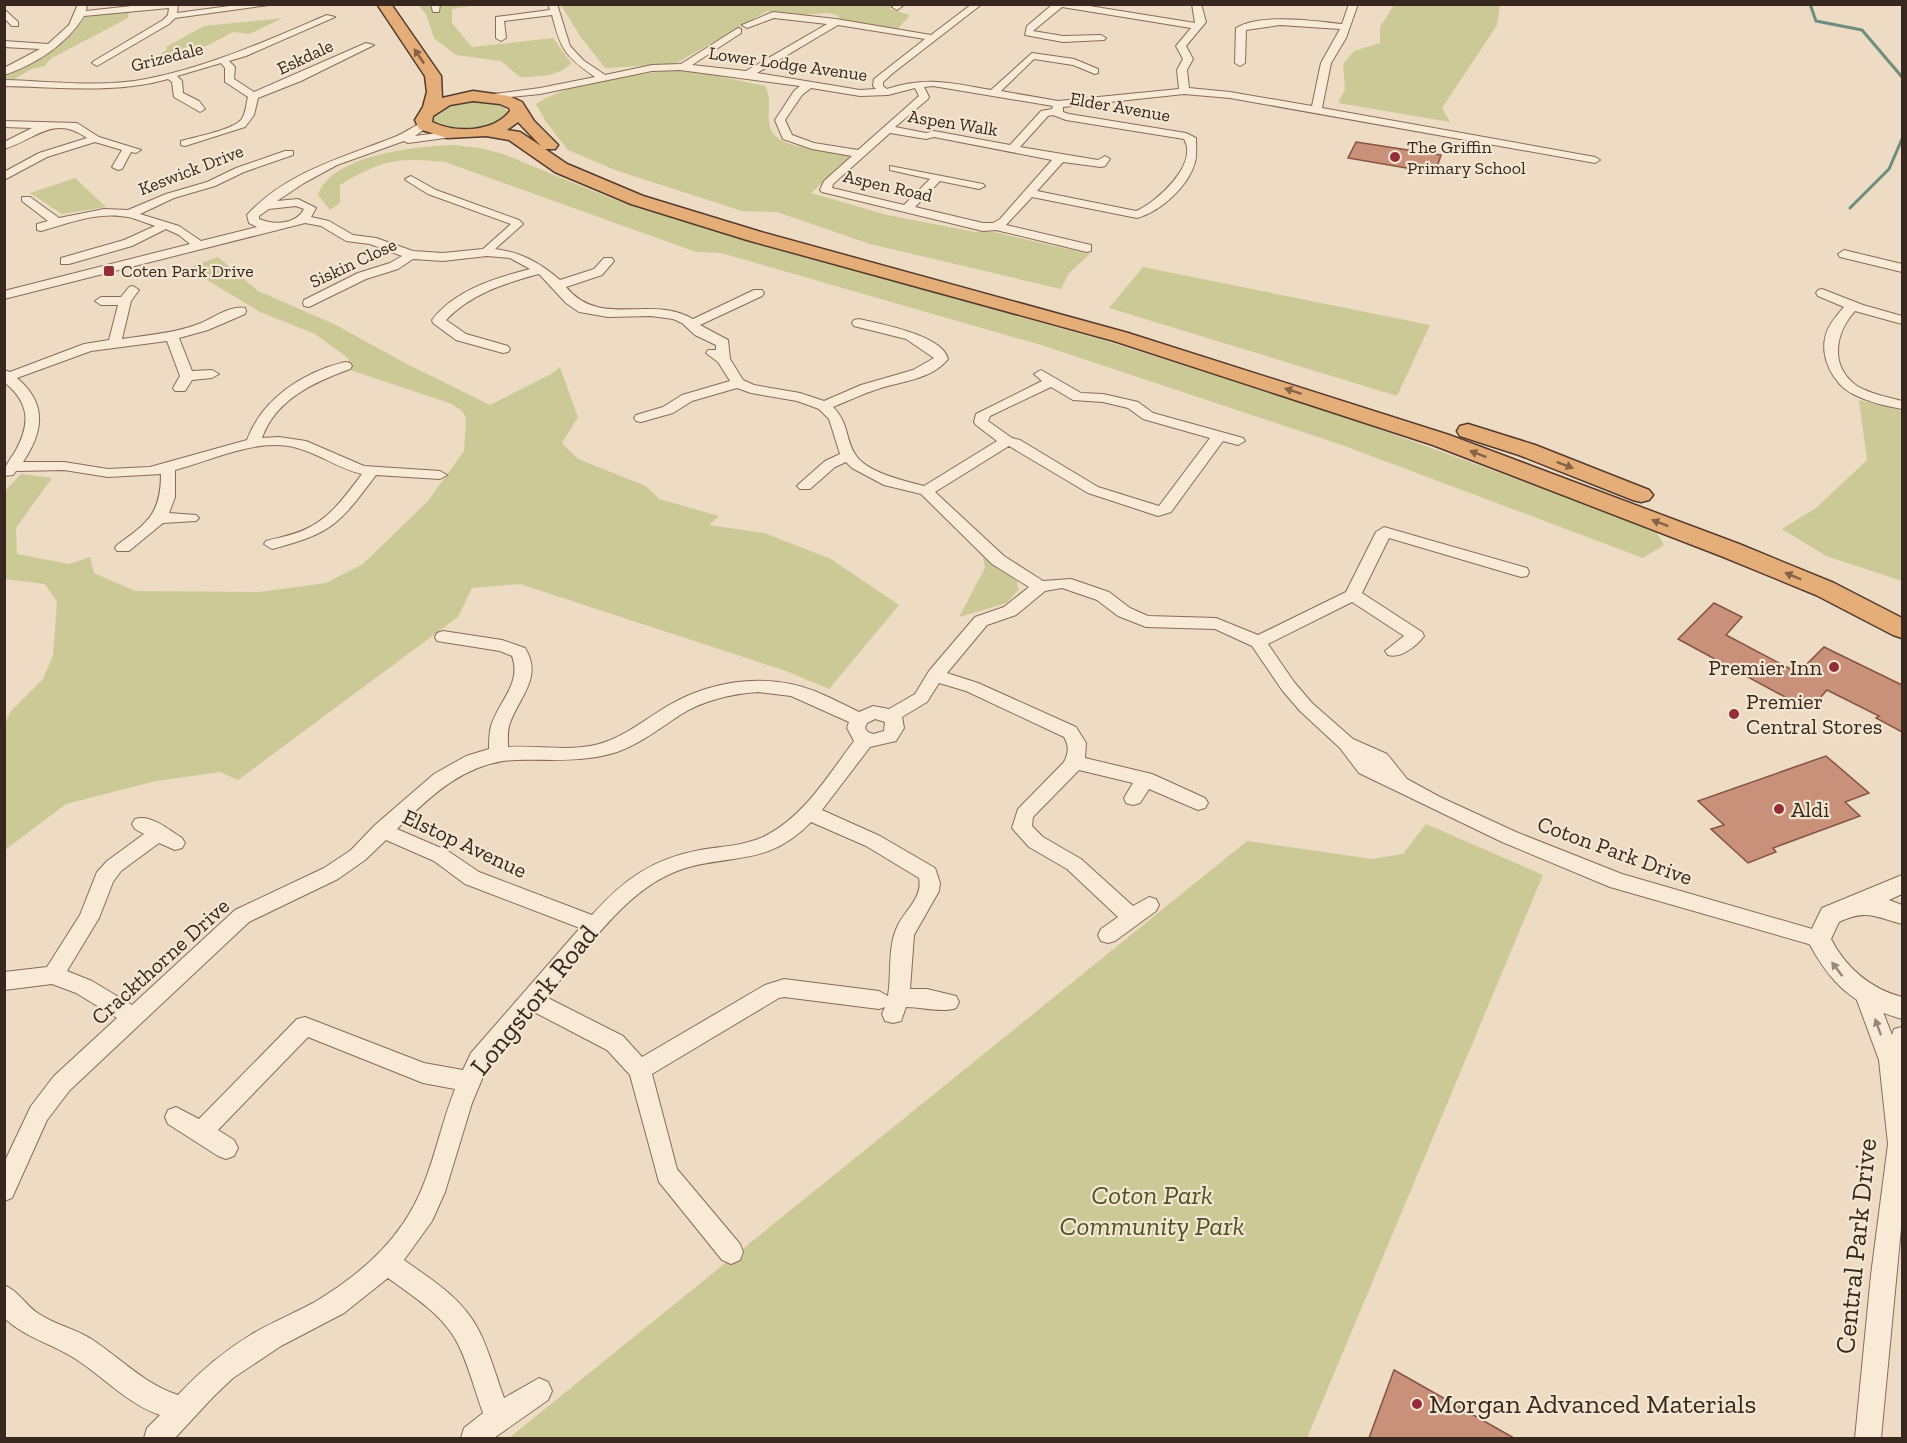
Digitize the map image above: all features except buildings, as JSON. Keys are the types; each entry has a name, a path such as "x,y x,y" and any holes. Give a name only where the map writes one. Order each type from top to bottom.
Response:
{"highway":[{"path":"384,4 432,76 435,92 428,117"},
{"path":"401,4 446,70"},
{"path":"455,84 464,93 473,96"},
{"path":"428,117 449,101 473,96 494,97 517,108 528,125 550,145 588,169 631,188 699,209 1193,342 1527,450 1745,546 1902,629"},
{"path":"428,117 440,132 452,134 485,131 508,123 517,108"},
{"path":"485,131 514,136 561,168 637,200 754,236 1087,327 1441,440 1720,536"},
{"path":"1745,546 1792,555 1902,608"}],"street":[{"path":"4,72 50,47 73,25 82,9 173,9 272,4"},
{"path":"883,92 878,86 878,81 898,63 935,38 978,4"},
{"path":"1112,13 1119,4"},
{"path":"1184,91 1182,70 1188,59 1181,46 1197,26 1201,17 1196,4"},
{"path":"1316,111 1326,63 1354,4"},
{"path":"1101,38 1063,39 1028,33 1030,28 1058,5 1197,26"},
{"path":"501,38 500,19 554,8 565,45 578,60 602,77"},
{"path":"85,63 102,63 173,9"},
{"path":"4,12 15,24"},
{"path":"683,67 742,28 773,15 836,22 935,38"},
{"name":"Grizedale","path":"10,83 130,84 223,60 330,17"},
{"path":"748,74 799,46 836,22"},
{"path":"1240,63 1241,28 1257,24 1317,24 1345,27"},
{"path":"4,44 50,47"},
{"name":"Eskdale","path":"253,96 284,86 369,45"},
{"path":"993,93 1032,56 1078,64 1095,71"},
{"path":"185,143 245,124 249,119 253,96 229,80 230,67 223,60"},
{"name":"Lower Lodge Avenue","path":"494,97 540,91 652,68 683,67 748,74 860,93 883,92 918,84 944,84 1058,107 1184,91 1230,95 1594,160"},
{"path":"170,75 177,81 178,95 195,103 200,110"},
{"path":"4,94 10,83"},
{"path":"808,84 798,93 780,120 787,137 812,146 862,154"},
{"name":"Aspen Road","path":"918,84 924,97 828,183 826,190 983,227 996,226 1087,248"},
{"path":"1108,86 1119,98"},
{"name":"Lower Lodge Avenue","path":"517,108 540,91"},
{"path":"1013,148 1045,113 1058,107"},
{"name":"Elder Avenue","path":"1030,193 1137,215 1149,212 1172,189 1189,166 1191,138 1066,117 1057,113 1058,107"},
{"path":"391,143 413,134 428,117"},
{"path":"4,124 98,124"},
{"path":"4,146 46,125"},
{"path":"75,125 95,138 132,149 118,167"},
{"name":"Aspen Walk","path":"887,129 1013,148"},
{"path":"197,244 239,226 284,189 365,150 391,143 452,134"},
{"path":"4,177 43,155 95,138"},
{"path":"1013,148 1101,164 1105,159"},
{"name":"Keswick Drive","path":"130,214 154,201 201,188 262,158 289,153"},
{"path":"996,226 1004,221 1060,158"},
{"path":"894,168 979,186"},
{"path":"298,202 303,189 321,170"},
{"path":"907,209 938,177"},
{"path":"411,179 432,192 492,212 517,224 491,245 487,252"},
{"path":"26,199 57,222"},
{"path":"4,295 270,226 292,224 303,219 310,208 298,202 277,203 256,213 253,221 259,225 270,226"},
{"name":"Keswick Drive","path":"41,227 104,212 130,214 183,231 197,244"},
{"path":"303,219 325,223 350,238 372,241 411,255 443,256 487,252 513,255 541,270 570,300 585,309 608,313 664,313 676,316 696,328 705,348 723,359 738,383 763,393 800,397 824,406 836,418 848,456 857,465 877,477 926,491 998,560 1040,587"},
{"name":"Keswick Drive","path":"65,261 128,243 164,226"},
{"name":"Siskin Close","path":"309,303 362,276 394,266 411,255"},
{"path":"1844,255 1902,267"},
{"path":"558,285 598,272 608,261"},
{"path":"514,339 498,354 462,338 438,320 456,305 482,289 509,278 541,270"},
{"path":"696,328 758,293"},
{"path":"1822,293 1852,306 1902,320"},
{"path":"100,301 129,295 115,342"},
{"path":"1852,306 1835,324 1829,346 1837,375 1849,387 1864,395 1902,405"},
{"path":"213,309 226,317"},
{"path":"8,471 24,450 30,435 32,418 29,400 22,390 6,376 70,352 115,342 172,336 203,327 240,311"},
{"path":"824,406 874,385 933,366 941,359 940,354 911,336 859,323"},
{"path":"172,336 183,382 212,374"},
{"path":"253,443 261,420 307,381 345,366"},
{"path":"292,375 307,381"},
{"path":"1008,442 981,422 983,414 1046,378 1078,397 1103,398 1133,405 1148,416 1238,441"},
{"path":"641,418 668,410 687,398 714,392 738,383"},
{"path":"926,491 998,445 1008,442 1016,443 1093,490 1158,511 1166,509 1219,436"},
{"path":"8,471 64,466 108,473 168,468 253,443 279,441 301,444 351,467 372,471 440,475"},
{"path":"805,486 830,464 848,456"},
{"path":"123,548 153,526 160,518 169,489 168,468"},
{"path":"272,544 311,532 341,512 372,471"},
{"path":"160,518 191,518"},
{"path":"311,532 324,544"},
{"path":"890,716 921,698 935,675 981,621 1010,611 1040,587 1062,583 1071,584 1103,596 1124,612 1146,621 1216,624 1258,642 1353,595 1384,532 1521,572"},
{"path":"1353,595 1416,636 1395,651"},
{"path":"443,637 502,646 519,652 525,665 524,677 500,726 498,754"},
{"name":"Coton Park Drive","path":"1258,642 1288,686 1306,707 1346,743 1366,768 1509,837 1617,881 1819,939"},
{"path":"935,675 972,687 1070,732 1077,741 1074,762 1069,771 1024,816 1022,828 1036,842 1082,870 1132,917"},
{"name":"Crackthorne Drive","path":"4,1190 39,1113 63,1083 242,916 327,877 357,855 429,787 452,771 474,760 498,754 588,753 622,743 704,695 731,687 769,686 808,695 859,719"},
{"path":"873,712 890,716 896,728 890,736 879,741 866,739 861,737 856,728 859,719 873,712"},
{"name":"Longstork Road","path":"158,1438 232,1362 276,1334 323,1312 367,1280 386,1262 410,1233 437,1185 467,1081 479,1060 594,925 642,878 689,859 751,851 777,839 808,812 866,739"},
{"path":"1074,762 1144,779 1198,803"},
{"path":"1133,798 1144,779"},
{"path":"808,812 873,841 928,874 932,884 931,893 909,924 904,937 891,1004"},
{"name":"Elstop Avenue","path":"382,830 441,856 472,878 594,925"},
{"path":"53,975 90,918 104,878 114,866 159,833"},
{"path":"1902,884 1858,905 1830,915 1819,939 1842,976 1866,995 1902,1008"},
{"path":"1108,935 1149,905"},
{"path":"1858,905 1882,907 1902,915"},
{"path":"4,981 53,975 84,987 134,1017"},
{"path":"640,1070 773,991 784,988 891,1004 927,998 948,1002"},
{"name":"Central Park Drive","path":"1866,995 1890,1060 1900,1144 1883,1275 1868,1438"},
{"path":"530,999 615,1042 640,1070 667,1174 731,1252"},
{"path":"201,1132 305,1026 423,1073 467,1081"},
{"path":"1890,1060 1902,1036"},
{"path":"176,1117 226,1148"},
{"path":"386,1262 435,1297 458,1321 469,1338 498,1418"},
{"path":"4,1297 12,1308 29,1323 82,1348 152,1399 183,1410"},
{"path":"474,1438 498,1418 539,1391"}],"green space":[{"path":"894,4 890,9 910,15 897,30 839,19 838,15 826,13 804,15 767,11 675,64 605,68 580,36 561,5"},
{"path":"418,5 478,5 452,9 452,23 472,47 553,38 571,63 554,74 520,77 501,61 456,55 434,38 426,14"},
{"path":"1394,5 1500,5 1497,25 1442,108 1450,122 1338,103 1345,89 1343,64 1354,51 1380,43 1380,27"},
{"path":"129,11 128,18 50,59 45,66 31,69 15,79 15,82 4,77 59,44 78,27 85,17"},
{"path":"283,18 249,34 233,32 197,51 188,54 181,53 138,67 167,50 166,47 204,26"},
{"path":"668,70 703,73 765,86 769,96 770,127 775,136 794,145 842,153 851,157 811,193 887,215 975,232 989,231 1090,254 1069,273 1061,289 870,244 777,212 742,211 615,170 568,150 546,122 536,104 583,85"},
{"path":"476,100 501,105 507,111 506,115 490,124 455,130 436,125 432,118 441,109"},
{"path":"454,145 503,154 610,198 727,234 1109,342 1338,414 1655,530 1664,545 1643,558 1342,445 1041,345 721,253 696,252 445,162 402,160 367,170 340,185 340,203 330,210 318,195 326,181 340,170 357,162 398,151"},
{"path":"75,178 106,207 62,214 30,193"},
{"path":"218,257 258,291 334,324 405,363 490,405 551,374 560,367 578,417 562,443 578,459 646,486 659,499 719,516 709,525 764,533 831,559 899,605 829,689 786,671 520,584 472,588 458,617 238,780 220,772 156,781 66,804 5,850 5,723 11,711 43,679 53,655 57,602 45,584 5,579 5,491 21,474 52,478 16,528 17,554 69,564 90,557 94,573 135,591 259,592 326,583 363,564 428,501 464,451 466,419 463,412 452,404 350,370 348,358 315,334 260,312 187,268"},
{"path":"1143,267 1430,325 1397,396 1109,308"},
{"path":"1859,400 1902,411 1902,581 1826,556 1782,529 1816,508 1867,460"},
{"path":"983,558 1017,581 1018,590 1007,603 959,617 985,568"},
{"name":"Coton Park Community Park","path":"1426,824 1543,875 1307,1438 509,1438 1247,841 1372,859 1403,854"}],"waterway":[{"path":"1810,4 1816,21 1862,30 1902,77"},
{"path":"1850,208 1889,169 1902,139"}],"place":[{"name":"The Griffin Primary School","path":"1395,157"},
{"name":"Coten Park Drive","path":"109,271"},
{"name":"Premier Inn","path":"1834,667"},
{"name":"Premier Central Stores","path":"1734,714"},
{"name":"Aldi","path":"1779,809"},
{"name":"Morgan Advanced Materials","path":"1417,1404"}]}
